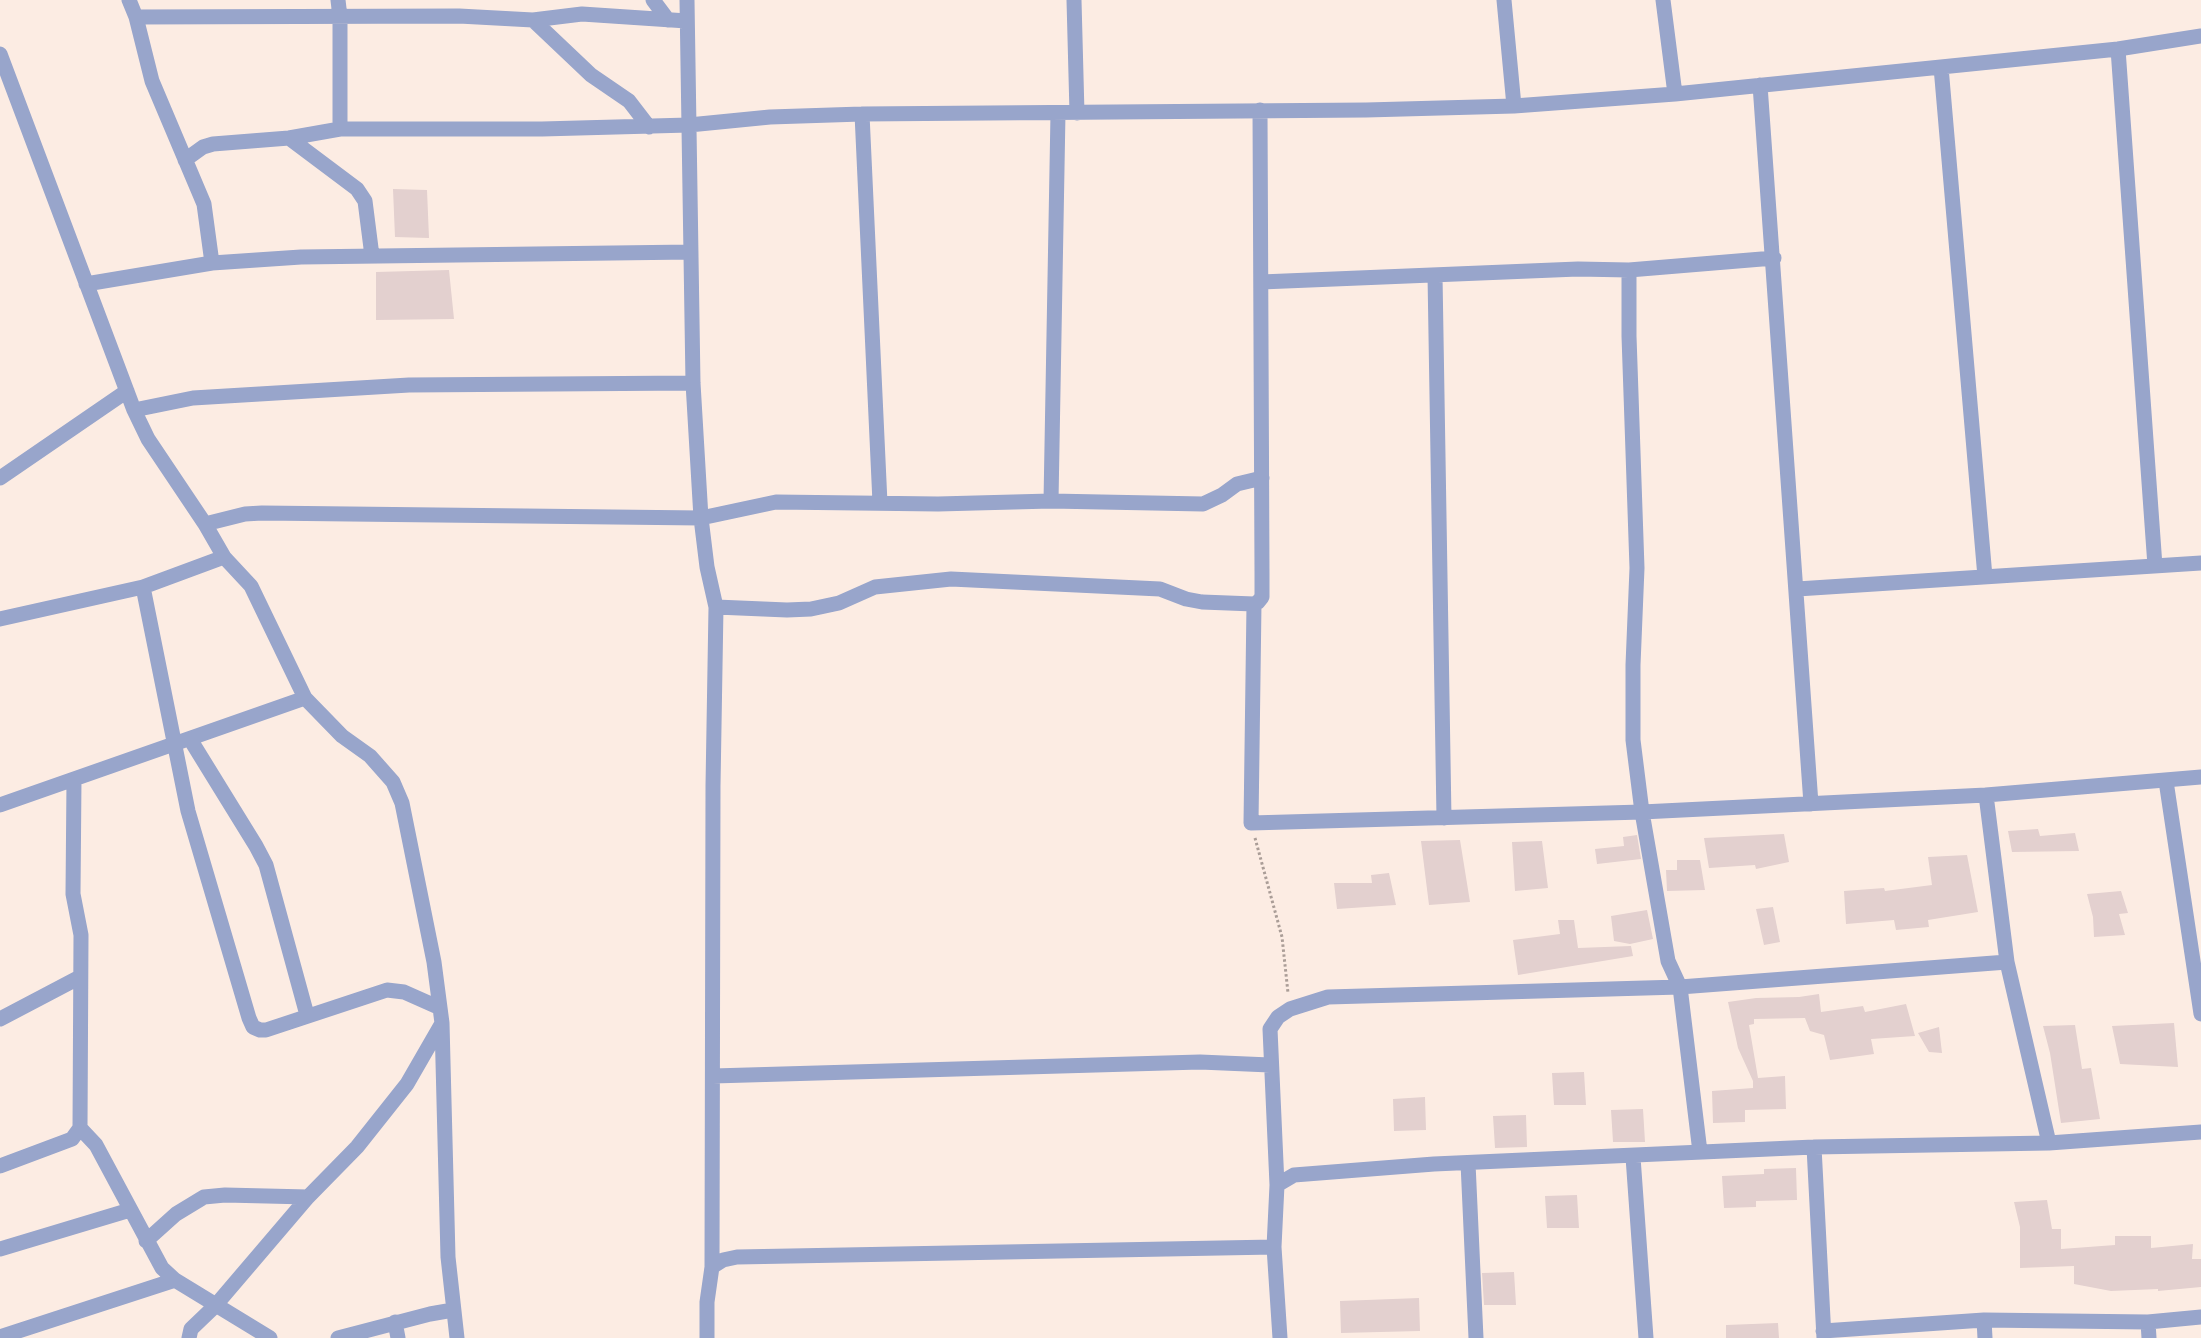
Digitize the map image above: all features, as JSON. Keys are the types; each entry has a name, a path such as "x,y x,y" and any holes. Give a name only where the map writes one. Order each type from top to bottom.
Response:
{"street":[{"path":"129,0 136,17 152,81 204,204 212,263"},
{"path":"338,0 340,17 340,129"},
{"path":"653,0 660,6 668,20"},
{"path":"687,0 693,383 701,518 707,567 716,607 713,786 712,1267 707,1302 707,1338"},
{"path":"1074,0 1077,113"},
{"path":"1504,0 1514,106"},
{"path":"1663,0 1674,94"},
{"path":"136,17 459,16 534,20 582,14 687,20"},
{"path":"534,20 591,75 629,101 649,126"},
{"path":"185,160 203,147 213,144 289,138 340,129 542,129 689,126 770,116 862,114 1366,110 1514,106 1674,94 2118,49 2201,36"},
{"path":"2118,49 2155,566"},
{"path":"0,54 134,410 148,439 205,524 224,557 251,586 305,698 342,736 370,756 393,782 402,803 434,962 441,1016 448,1257 457,1338"},
{"path":"1941,67 1985,577"},
{"path":"1760,85 1774,258 1811,804"},
{"path":"716,607 787,610 811,609 839,603 875,587 951,579 1160,589 1186,599 1202,602 1254,604 1262,598 1260,110"},
{"path":"1051,501 1058,113"},
{"path":"862,114 880,503"},
{"path":"289,138 357,189 365,201 372,256"},
{"path":"86,284 212,263 301,257 691,252"},
{"path":"1261,282 1578,269 1629,270 1774,258"},
{"path":"1629,270 1629,346 1637,568 1633,665 1633,740 1642,812 1668,960 1680,988 1700,1152"},
{"path":"1436,275 1444,818"},
{"path":"134,410 193,398 409,385 693,383"},
{"path":"0,478 127,391"},
{"path":"205,524 244,514 262,513 701,518 776,502 1051,501 1203,504 1222,495 1237,484 1262,478"},
{"path":"0,619 143,587 224,557"},
{"path":"1797,589 2201,563"},
{"path":"143,587 188,811 253,1027 260,1030 395,990 441,1016"},
{"path":"1254,604 1252,823 1642,812 1811,804 1986,795 2201,777"},
{"path":"0,805 305,698"},
{"path":"190,739 266,865 308,1015"},
{"path":"0,1166 72,1139 80,1128 81,935 73,879 74,780"},
{"path":"2166,781 2201,1014"},
{"path":"1986,795 2006,962 2049,1143"},
{"path":"1280,1338 1274,1247 1277,1185 1270,1064 1270,1028 1278,1017 1290,1009 1328,997 1680,988 2006,962"},
{"path":"0,1019 80,977"},
{"path":"189,1338 191,1329 215,1306 308,1197 356,1147 407,1084 441,1016"},
{"path":"713,1076 1200,1062 1270,1064"},
{"path":"80,1128 96,1145 162,1268 175,1280 215,1306 270,1338"},
{"path":"1277,1185 1294,1175 1468,1163 1633,1157 1814,1146 2049,1143 2201,1132"},
{"path":"1814,1146 1824,1335 1984,1320 2148,1322 2201,1317"},
{"path":"1633,1157 1646,1338"},
{"path":"1468,1163 1476,1338"},
{"path":"146,1241 176,1214 204,1197 225,1194 308,1197"},
{"path":"1,1246 130,1210"},
{"path":"712,1267 723,1260 737,1257 1274,1247"},
{"path":"0,1337 175,1280"},
{"path":"338,1338 395,1322 453,1310"},
{"path":"1984,1320 1985,1338"},
{"path":"395,1322 398,1338"},
{"path":"2148,1322 2149,1338"}],"path":[{"path":"1252,823 1266,885 1282,936 1290,1009"}],"building":[{"path":"393,189 427,190 429,238 395,237"},
{"path":"449,270 454,319 376,320 376,272"},
{"path":"2038,829 2040,836 2075,833 2079,851 2012,852 2008,831"},
{"path":"1784,834 1789,862 1756,869 1755,865 1709,868 1704,838"},
{"path":"1637,835 1641,859 1597,864 1595,849 1624,846 1623,837"},
{"path":"1460,840 1470,902 1429,905 1421,841"},
{"path":"1542,841 1548,888 1515,891 1512,842"},
{"path":"1967,855 1978,912 1928,920 1929,927 1896,930 1894,920 1846,924 1844,891 1884,888 1885,891 1932,885 1928,857"},
{"path":"1677,860 1700,860 1705,890 1667,891 1666,870 1677,870"},
{"path":"1389,873 1396,905 1337,909 1334,883 1372,883 1371,875"},
{"path":"2121,891 2128,913 2119,914 2125,935 2094,937 2093,917 2087,894"},
{"path":"1773,907 1780,942 1764,945 1756,909"},
{"path":"1647,910 1653,939 1630,944 1614,941 1611,916"},
{"path":"1558,920 1574,920 1578,948 1631,946 1633,956 1518,975 1513,940 1560,934"},
{"path":"1819,994 1821,1012 1863,1006 1865,1012 1906,1004 1915,1036 1871,1039 1874,1054 1830,1060 1824,1035 1810,1031 1805,1018 1754,1019 1754,1024 1749,1025 1758,1078 1785,1076 1786,1109 1745,1110 1745,1122 1713,1123 1712,1091 1753,1088 1753,1081 1738,1048 1728,1002 1756,998 1799,997"},
{"path":"2174,1023 2178,1067 2120,1064 2112,1026"},
{"path":"2075,1025 2082,1069 2091,1068 2100,1119 2061,1123 2050,1053 2043,1026"},
{"path":"1939,1027 1942,1053 1929,1052 1918,1033"},
{"path":"1584,1072 1586,1105 1554,1105 1552,1073"},
{"path":"1425,1097 1426,1130 1394,1131 1393,1099"},
{"path":"1643,1109 1645,1142 1613,1142 1611,1110"},
{"path":"1526,1115 1527,1147 1495,1148 1493,1116"},
{"path":"1796,1168 1797,1200 1756,1201 1756,1207 1724,1208 1722,1176 1764,1174 1764,1169"},
{"path":"1577,1195 1579,1228 1547,1228 1545,1196"},
{"path":"2047,1200 2052,1229 2061,1229 2061,1249 2115,1245 2115,1236 2151,1236 2151,1248 2193,1244 2192,1259 2201,1259 2201,1287 2158,1291 2158,1289 2111,1291 2074,1284 2074,1266 2020,1268 2020,1227 2014,1202"},
{"path":"1514,1272 1516,1305 1484,1305 1482,1273"},
{"path":"1419,1298 1420,1331 1341,1333 1340,1301"},
{"path":"1778,1323 1779,1338 1726,1338 1726,1325"}]}
